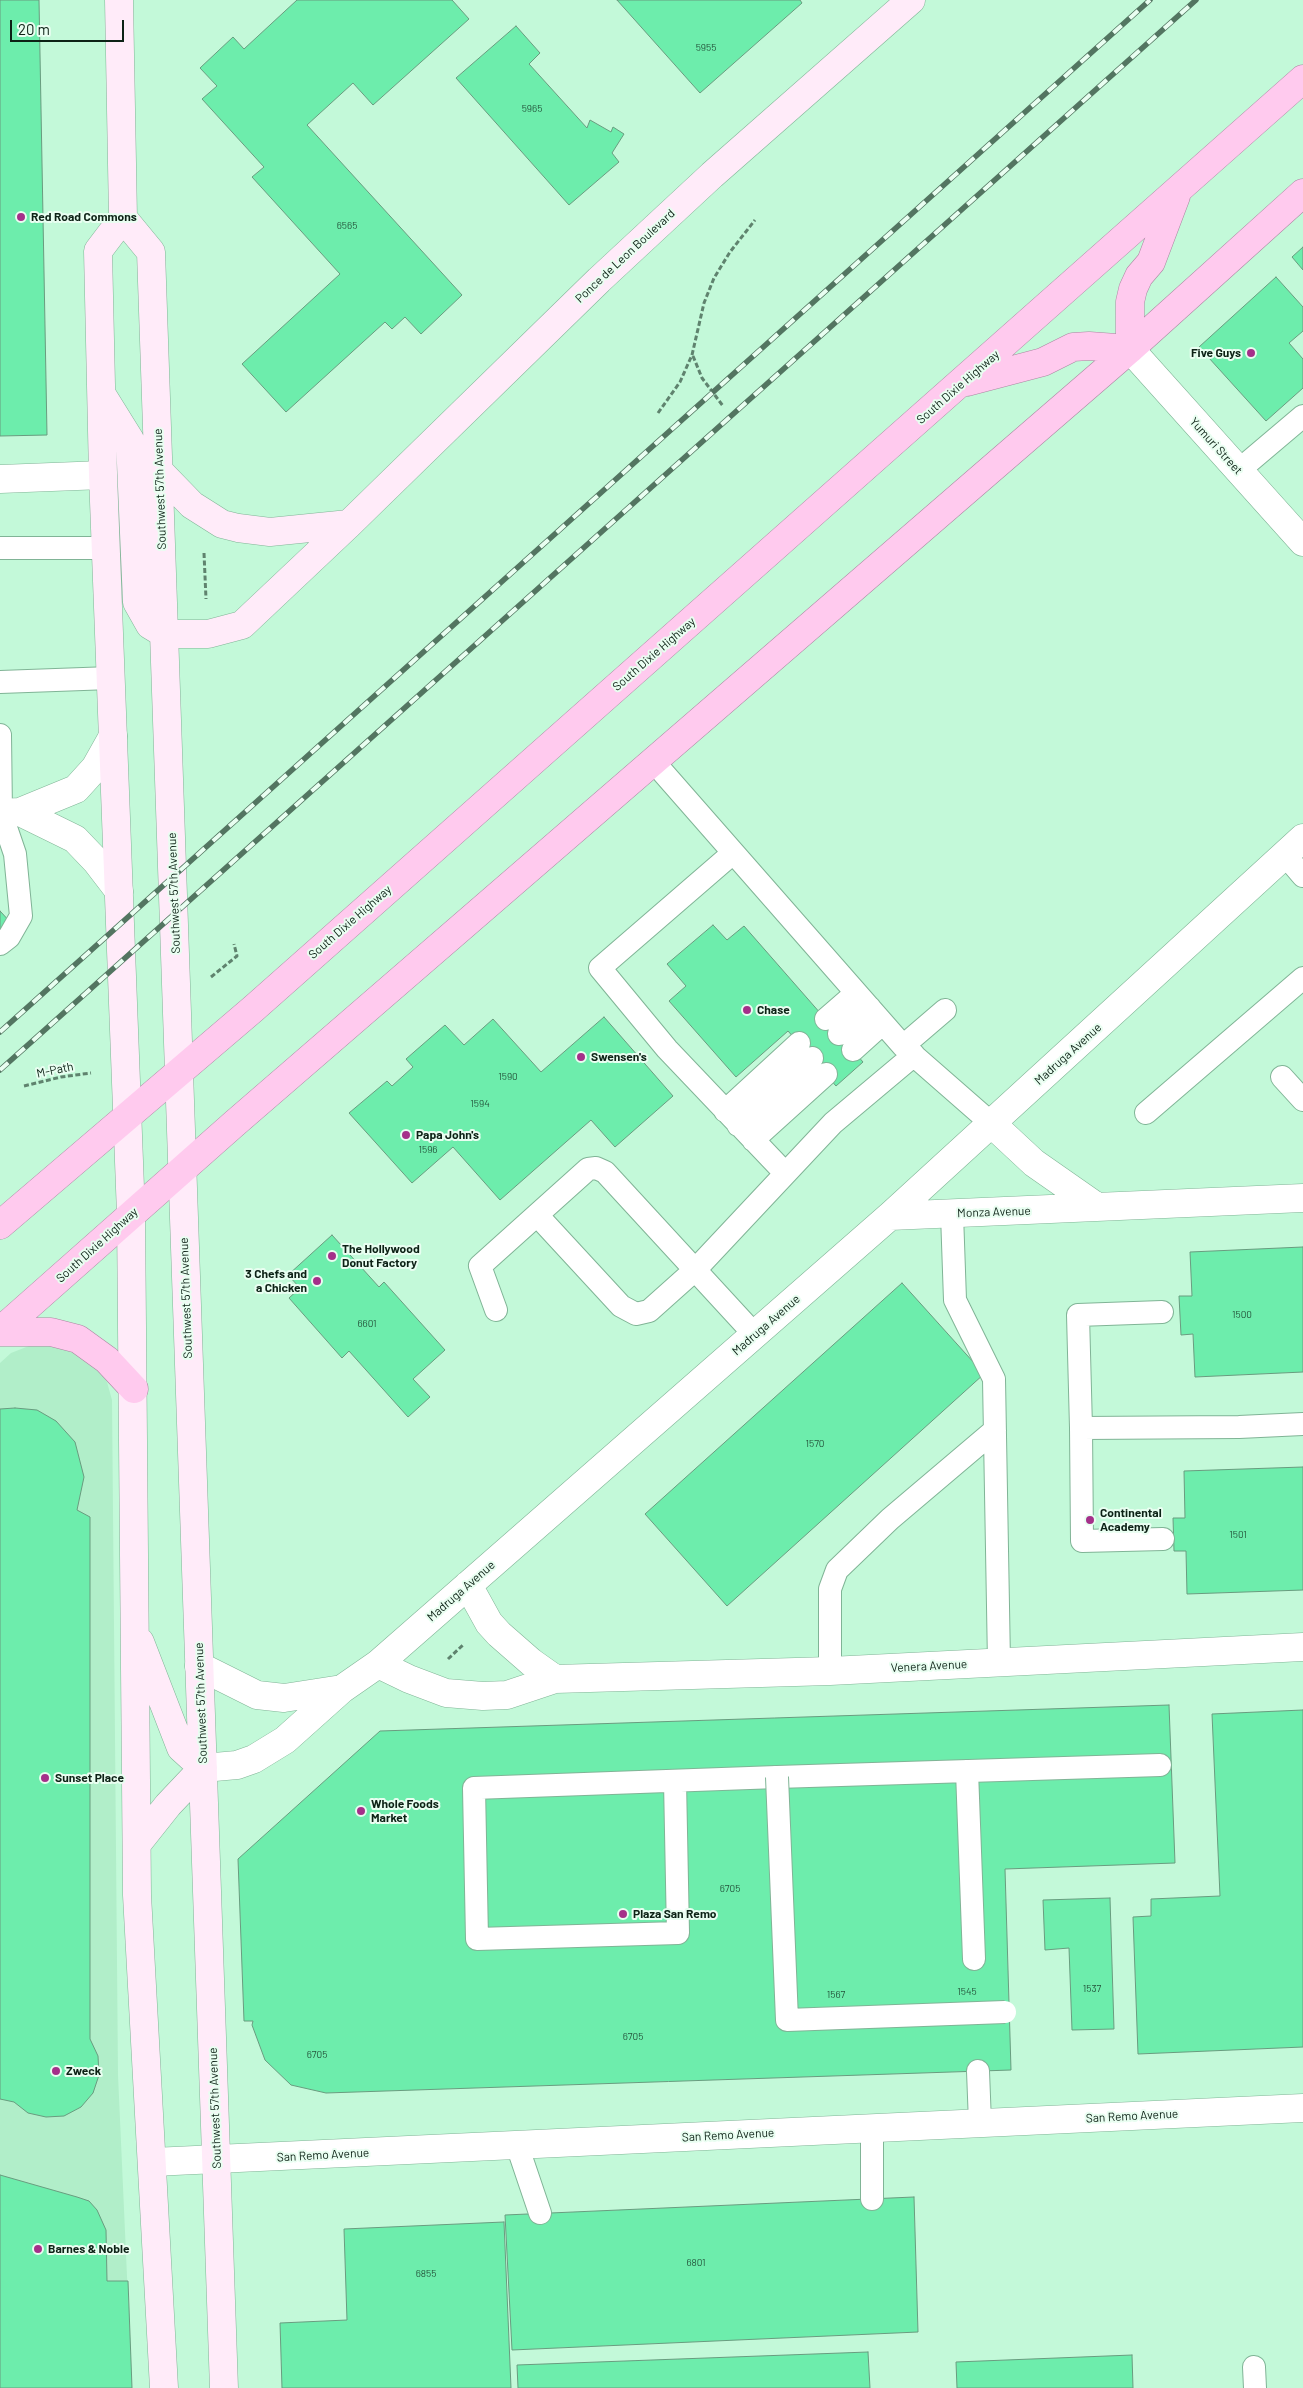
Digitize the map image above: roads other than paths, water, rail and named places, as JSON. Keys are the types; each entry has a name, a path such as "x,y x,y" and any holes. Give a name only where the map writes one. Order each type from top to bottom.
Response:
{"highway":[{"name":"South Dixie Highway","path":"0,1224 253,1008 961,384 1303,79"},
{"path":"961,384 1043,362 1073,347 1089,346 1130,349 1130,302 1133,289 1139,276 1151,262 1177,192"},
{"name":"South Dixie Highway","path":"0,1332 184,1168 1130,349 1303,193"},
{"path":"0,1332 51,1332 78,1339 107,1360 134,1389"}],"main road":[{"path":"119,0 124,218 98,251 103,475 132,1214 137,1895 164,2388"},
{"name":"Ponce de Leon Boulevard","path":"165,634 208,634 242,625 349,524 599,280 712,175 911,0"},
{"name":"Southwest 57th Avenue","path":"124,218 152,252 224,2388"},
{"path":"102,395 130,440 137,602 150,625 165,634"},
{"path":"160,472 192,505 222,524 270,532 349,524"},
{"path":"135,1632 181,1748 203,1768 168,1805 137,1844"}],"street":[{"name":"Yumuri Street","path":"1130,349 1238,471 1299,529"},
{"path":"0,479 103,475"},
{"path":"7,812 76,789 95,768 113,736"},
{"path":"7,812 75,839 96,861 119,891"},
{"name":"Madruga Avenue","path":"203,1768 237,1765 254,1759 285,1740 342,1689 378,1664 890,1216 1294,847"},
{"path":"991,1123 1034,1162 1097,1207"},
{"name":"Monza Avenue","path":"890,1216 1303,1198"},
{"path":"468,1585 489,1623 499,1634 530,1662 555,1679"},
{"name":"Venera Avenue","path":"378,1664 414,1681 446,1693 465,1696 506,1695 555,1679 830,1671 1303,1647"},
{"path":"200,1666 257,1695 284,1698 342,1689"},
{"name":"San Remo Avenue","path":"153,2162 1303,2108"}],"lane":[{"path":"1238,471 1303,416"},
{"path":"0,548 107,548"},
{"path":"0,682 111,678"},
{"path":"0,735 7,812 15,854 20,916 9,937 0,944"},
{"path":"653,761 908,1051 991,1123"},
{"path":"1294,847 1303,876"},
{"path":"733,853 600,968 667,1049 785,1173"},
{"path":"1146,1113 1303,978"},
{"path":"869,1008 839,1034 869,1008"},
{"path":"537,1215 622,1306 636,1314 649,1312 696,1269 833,1123 908,1051 945,1010"},
{"path":"739,1125 812,1058 739,1125"},
{"path":"1282,1077 1303,1100"},
{"path":"496,1310 480,1266 588,1169 596,1168 605,1172 755,1335"},
{"path":"952,1214 955,1300 994,1379 999,1663"},
{"path":"1162,1312 1078,1315 1082,1541 1163,1539"},
{"path":"1081,1428 1239,1427 1303,1424"},
{"path":"830,1671 830,1589 837,1570 890,1519 995,1430"},
{"path":"675,1781 678,1933 477,1940 474,1788 777,1777 1160,1765"},
{"path":"967,1771 974,1959"},
{"path":"777,1777 787,2020 1004,2012"},
{"path":"978,2071 980,2123"},
{"path":"872,2128 872,2199"},
{"path":"517,2145 540,2213"}],"railway":[{"path":"0,1032 1150,0"},
{"path":"0,1070 1196,0"}],"place":[{"name":"Red Road Commons","path":"21,217"},
{"name":"Five Guys","path":"1251,353"},
{"name":"Chase","path":"747,1010"},
{"name":"Swensen's","path":"581,1057"},
{"name":"Papa John's","path":"406,1135"},
{"name":"The Hollywood Donut Factory","path":"332,1256"},
{"name":"3 Chefs and a Chicken","path":"317,1281"},
{"name":"Continental Academy","path":"1090,1520"},
{"name":"Sunset Place","path":"45,1778"},
{"name":"Whole Foods Market","path":"361,1811"},
{"name":"Plaza San Remo","path":"623,1914"},
{"name":"Zweck","path":"56,2071"},
{"name":"Barnes & Noble","path":"38,2249"}]}
